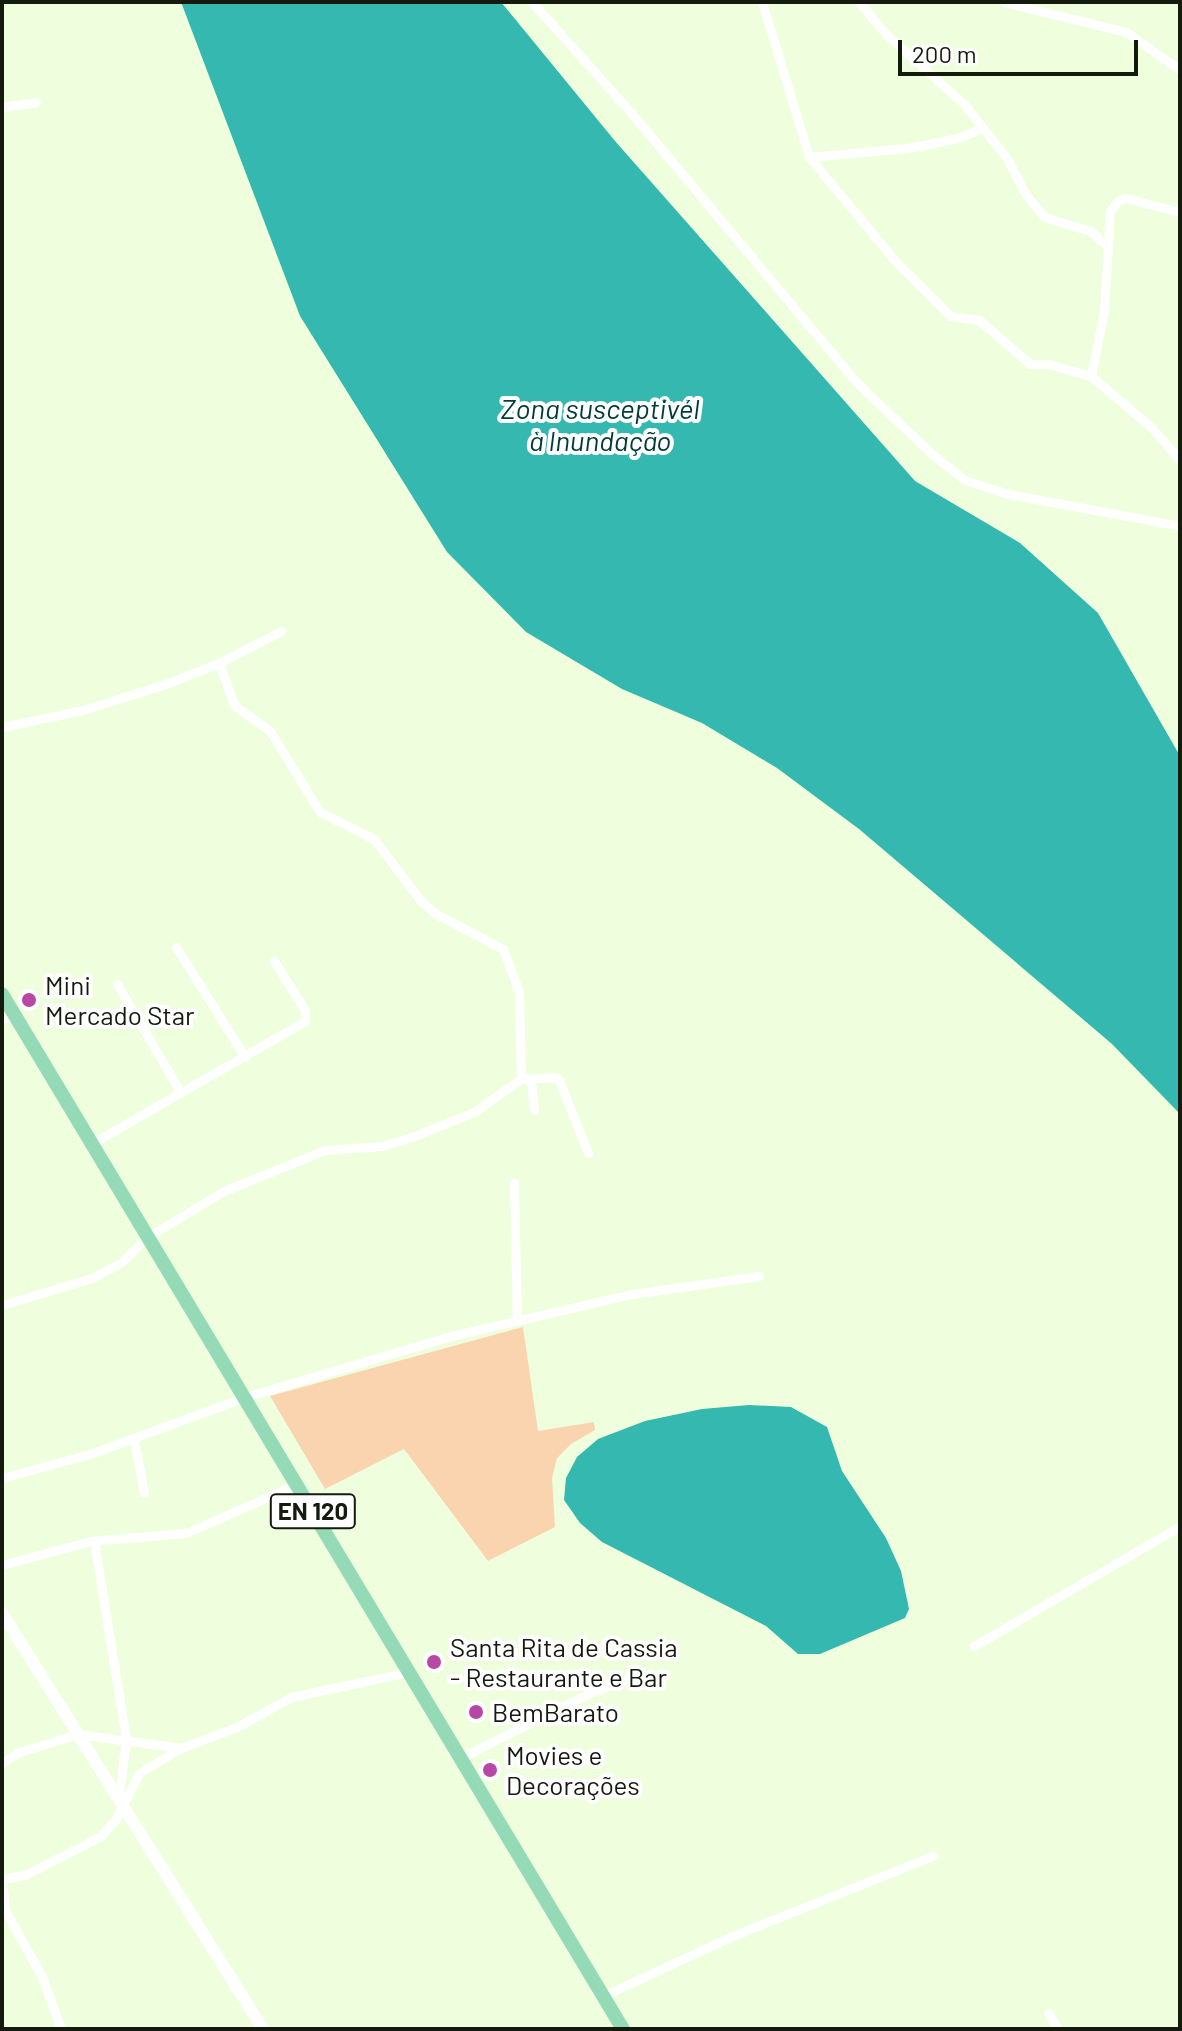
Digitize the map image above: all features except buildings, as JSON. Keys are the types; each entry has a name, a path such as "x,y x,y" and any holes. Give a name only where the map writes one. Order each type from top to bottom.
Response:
{"main road":[{"name":"EN 120","path":"2,994 8,1017 91,1144 245,1397 623,2029"}],"street":[{"path":"532,2 633,115 859,385 933,455 965,480 1008,494 1180,526"},
{"path":"762,2 809,157 858,212 886,251 950,316 979,320 1030,364 1048,364 1091,376 1151,427 1180,460"},
{"path":"859,2 887,35 964,104 1008,160 1024,192 1044,217 1090,231 1106,245"},
{"path":"1004,2 1043,15 1126,32 1180,70"},
{"path":"2,107 36,102"},
{"path":"809,157 908,148 958,138 982,128"},
{"path":"1091,376 1104,311 1107,223 1114,204 1125,198 1180,212"},
{"path":"1090,231 1107,223"},
{"path":"2,727 83,710 219,663 281,631"},
{"path":"219,663 234,705 270,731 320,812 366,832 436,914 503,949 519,992 526,1080 534,1110"},
{"path":"176,947 245,1057"},
{"path":"91,1144 305,1021 305,1010 274,961"},
{"path":"117,984 181,1093"},
{"path":"2,1305 92,1278 122,1262 147,1237 212,1197 298,1159 333,1148 382,1146 466,1116 526,1080 555,1077 559,1080 588,1153"},
{"path":"514,1183 517,1321"},
{"path":"2,1478 134,1440 245,1397 447,1337 674,1286 759,1276"},
{"path":"134,1440 144,1493"},
{"path":"2,1565 94,1541 186,1533 297,1484"},
{"path":"974,1646 1180,1526"},
{"path":"61,2029 42,1977 5,1910 2,1879 25,1875 101,1836 116,1819 121,1800 126,1738 94,1541"},
{"path":"2,1613 263,2029"},
{"path":"121,1800 139,1773 181,1748 237,1727 291,1697 409,1672"},
{"path":"460,1758 592,1692 631,1678"},
{"path":"2,1763 19,1752 78,1734 126,1738 181,1748"},
{"path":"603,1996 730,1937 933,1856"},
{"path":"1048,2013 1058,2029"}],"shaded area":[{"path":"523,1327 538,1431 594,1422 595,1430 571,1444 557,1458 552,1478 555,1527 488,1561 404,1449 325,1489 270,1396"}],"water":[{"name":"Zona susceptivél à Inundação","path":"181,2 501,2 615,141 915,481 1020,543 1098,613 1180,756 1180,1114 1112,1044 859,829 777,768 702,723 622,689 526,632 447,552 300,316"},
{"path":"749,1405 791,1407 827,1427 842,1471 886,1538 901,1571 909,1609 905,1618 820,1654 798,1654 766,1626 602,1542 580,1523 564,1500 566,1478 577,1457 598,1439 645,1421 702,1409"}],"place":[{"name":"Mini Mercado Star","path":"29,1000"},
{"name":"Santa Rita de Cassia - Restaurante e Bar","path":"434,1662"},
{"name":"BemBarato","path":"476,1712"},
{"name":"Movies e Decorações","path":"490,1770"}]}
